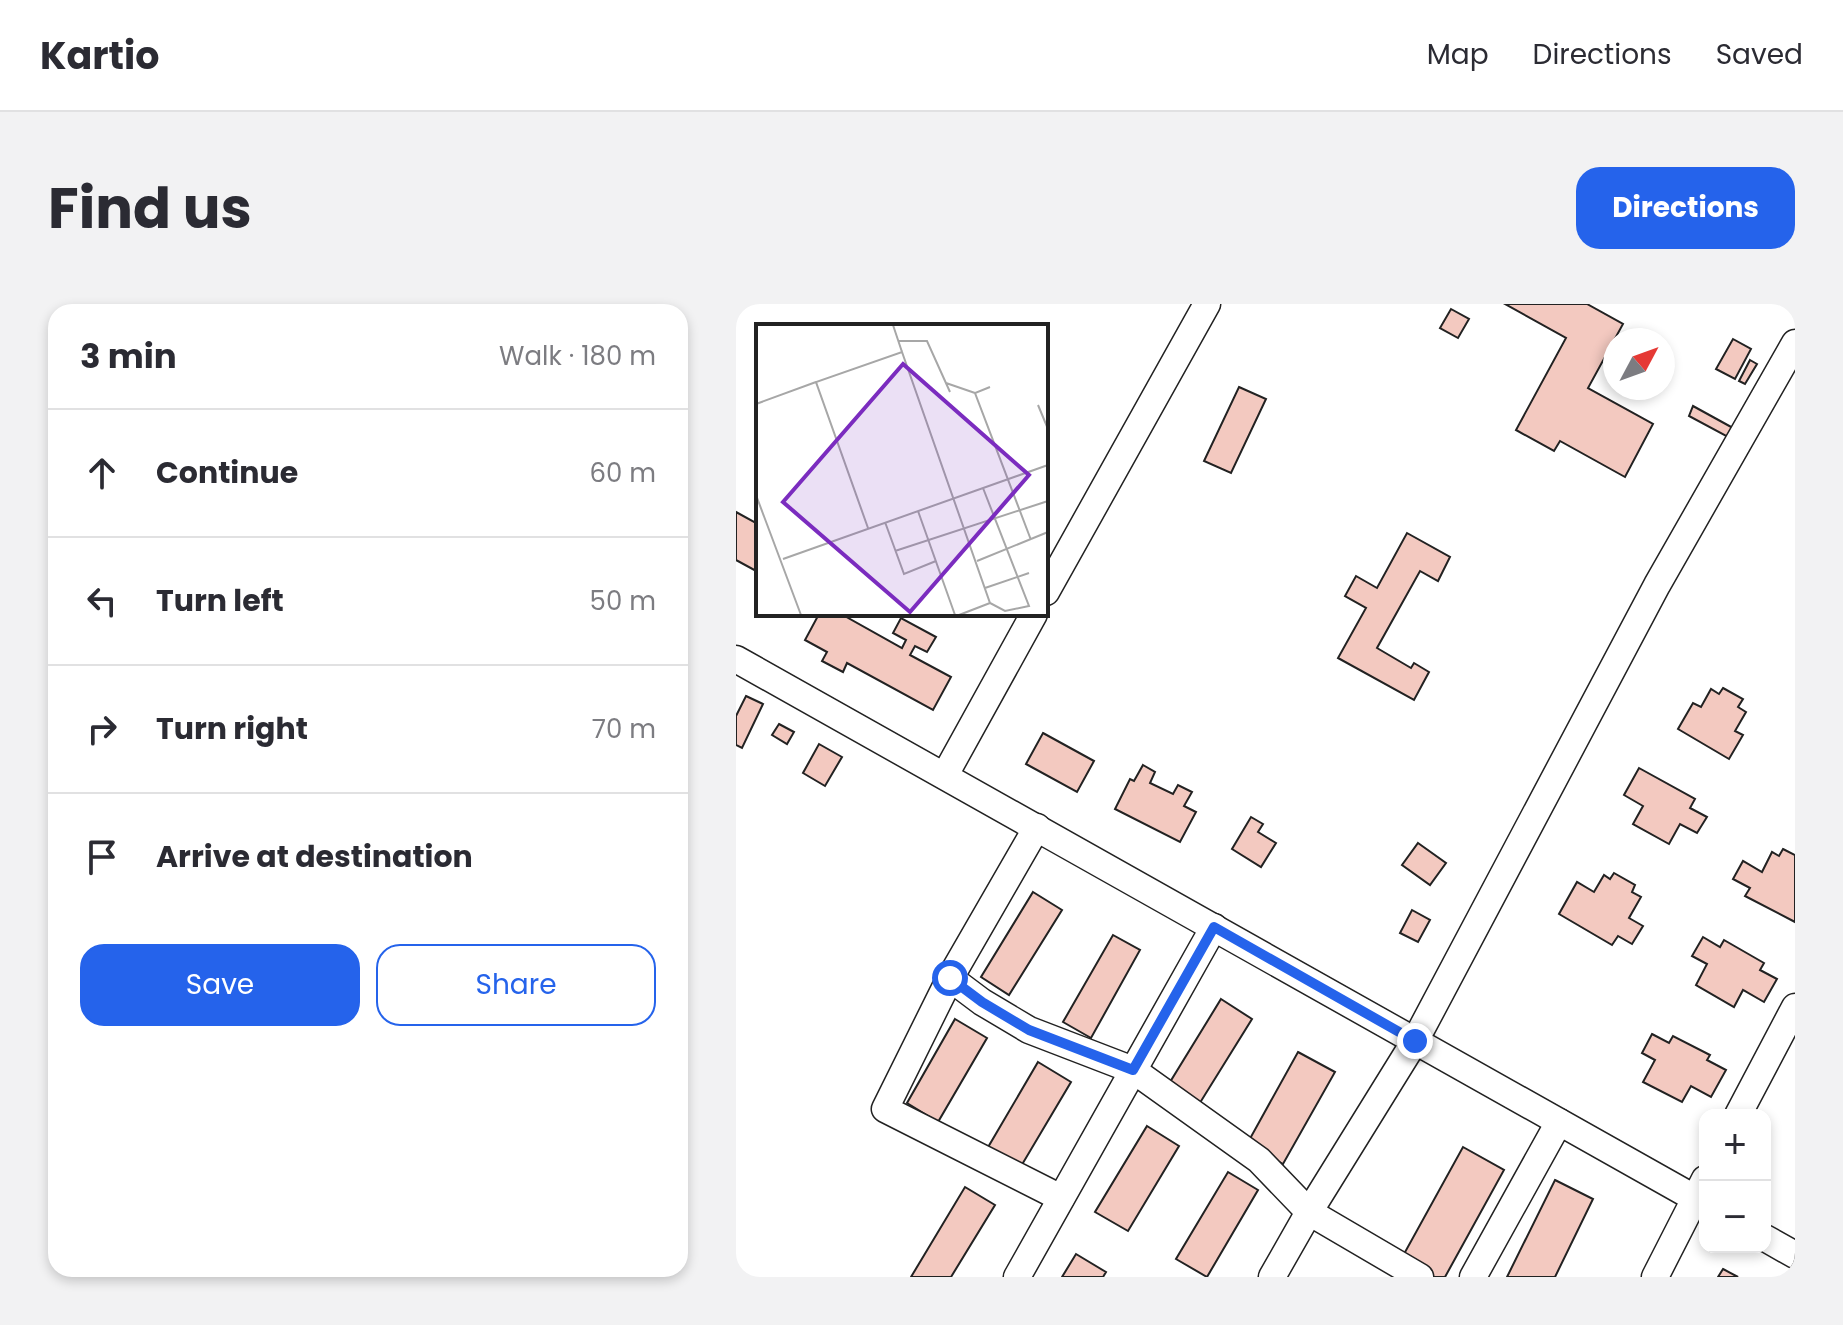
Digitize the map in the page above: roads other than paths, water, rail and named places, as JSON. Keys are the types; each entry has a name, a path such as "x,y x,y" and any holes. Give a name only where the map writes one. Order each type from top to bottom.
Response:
{"street":[{"path":"1048,588 1207,304"},
{"path":"1272,1277 1415,1041 1657,585 1795,343"},
{"path":"945,775 1033,616"},
{"path":"736,659 1559,1122 1699,1192"},
{"path":"1037,827 950,978 885,1109 1061,1198"},
{"path":"1017,1277 1214,927"},
{"path":"950,978 982,1002 1029,1030 1133,1070 1259,1160 1309,1212 1420,1277"},
{"path":"1741,1109 1795,1007"},
{"path":"1473,1277 1559,1122"},
{"path":"1655,1277 1699,1199"},
{"path":"1771,1241 1795,1255"}]}
